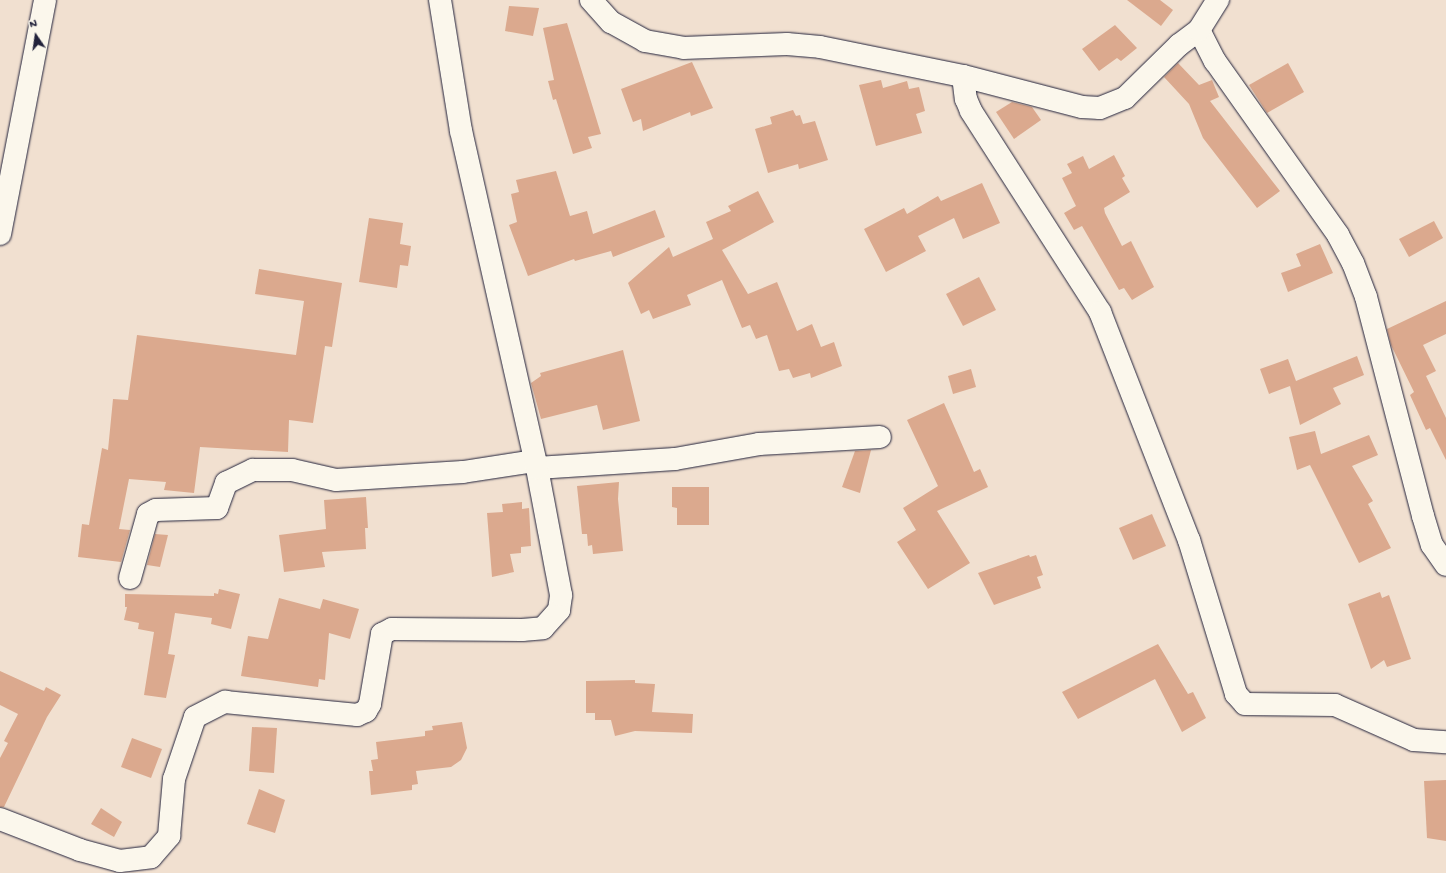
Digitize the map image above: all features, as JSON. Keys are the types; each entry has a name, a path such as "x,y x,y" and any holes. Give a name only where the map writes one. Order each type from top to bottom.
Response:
{"street":[{"path":"0,234 45,0"},
{"path":"0,819 80,850 120,861 151,857 169,836 174,779 195,718 225,702 357,715 366,711 370,704 382,634 392,629 522,630 543,628 559,610 561,595 536,464 461,131 440,0"},
{"path":"591,0 611,22 645,41 683,48 787,44 820,47 963,76 1082,106 1100,108 1125,98 1179,45 1199,30 1218,0"},
{"path":"1199,30 1215,61 1338,235 1353,263 1366,297 1423,516 1432,544 1446,564"},
{"path":"963,76 966,99 971,111 1100,312 1189,540 1236,694 1245,704 1335,704 1414,740 1446,742"},
{"path":"130,578 148,514 156,510 217,508 226,483 253,470 292,470 336,480 463,472 536,464 675,459 758,444 880,437"}],"building":[{"path":"1127,0 1160,0 1173,10 1161,26"},
{"path":"509,6 539,8 533,36 505,31"},
{"path":"567,23 601,134 588,137 592,148 573,154 556,99 553,100 548,81 554,80 543,28"},
{"path":"1115,25 1137,48 1121,61 1117,58 1099,71 1082,49"},
{"path":"692,62 713,108 691,116 690,112 643,131 641,119 633,122 621,89"},
{"path":"1178,63 1199,85 1212,80 1219,97 1210,101 1280,191 1257,208 1203,138 1189,104 1164,77"},
{"path":"1288,63 1304,92 1267,113 1249,85"},
{"path":"881,80 883,88 907,81 909,89 919,87 925,111 916,114 922,133 876,146 859,85"},
{"path":"1012,102 1032,107 1041,120 1014,139 996,112"},
{"path":"793,110 796,116 800,115 803,124 815,121 828,160 799,169 798,164 768,173 755,129 772,124 770,117"},
{"path":"1114,155 1125,176 1122,178 1130,192 1104,208 1105,213 1122,246 1131,241 1154,287 1132,300 1124,288 1119,290 1082,226 1074,230 1064,213 1076,206 1062,178 1072,173 1067,164 1083,156 1089,169"},
{"path":"556,171 570,216 587,211 593,234 655,210 665,237 613,257 611,251 575,261 574,259 528,276 509,225 517,222 511,194 519,192 516,180"},
{"path":"982,183 1000,223 963,239 954,218 918,236 926,251 886,272 864,229 904,208 907,214 938,196 941,201"},
{"path":"758,191 774,222 722,250 748,294 777,282 797,331 812,324 821,347 834,342 842,366 811,378 810,373 793,378 789,369 779,371 767,335 756,339 750,325 742,328 722,280 687,295 691,305 653,319 649,310 641,314 628,283 669,247 673,257 713,239 706,222 731,211 728,206"},
{"path":"369,218 403,223 400,244 411,246 408,266 400,265 397,288 359,282"},
{"path":"1434,221 1443,238 1409,257 1399,239"},
{"path":"1320,244 1333,273 1288,292 1281,273 1301,266 1296,254"},
{"path":"259,269 342,283 332,347 325,346 313,423 289,420 288,452 200,447 194,493 164,490 166,482 129,479 119,529 130,530 121,562 78,557 82,524 89,525 102,448 108,450 113,399 128,400 137,335 296,355 304,301 255,294"},
{"path":"979,277 996,310 963,326 946,294"},
{"path":"1446,301 1446,334 1423,345 1436,371 1426,376 1446,418 1446,460 1430,428 1426,430 1410,395 1414,392 1391,345 1387,329"},
{"path":"623,350 640,421 603,430 597,405 541,419 531,383 541,376 540,373"},
{"path":"1357,356 1364,375 1333,388 1341,404 1300,425 1290,386 1269,394 1260,369 1288,359 1296,381"},
{"path":"971,369 976,387 953,394 948,376"},
{"path":"944,403 974,472 980,469 988,487 937,511 970,563 928,589 897,542 916,530 903,508 938,486 907,420"},
{"path":"1315,431 1321,454 1369,435 1378,455 1352,466 1373,501 1368,504 1391,548 1359,563 1310,465 1297,470 1289,437"},
{"path":"871,450 860,493 842,487 855,451"},
{"path":"619,482 618,499 623,551 593,554 592,545 588,546 587,534 582,534 577,486"},
{"path":"672,487 709,487 709,525 677,525 677,508 672,507"},
{"path":"366,497 368,528 365,528 366,549 322,552 325,567 284,572 279,535 326,529 324,500"},
{"path":"522,502 522,509 529,508 531,546 521,547 521,553 510,554 514,572 492,577 487,513 503,512 502,504"},
{"path":"1152,514 1166,546 1133,560 1119,528"},
{"path":"155,534 168,535 160,567 147,565"},
{"path":"1029,555 1030,557 1036,555 1043,575 1037,577 1041,588 994,605 978,573"},
{"path":"219,589 240,594 231,629 211,624 212,618 175,613 168,654 175,655 166,698 144,695 154,632 138,629 139,623 124,620 127,607 125,607 125,594 214,596 214,593 218,594"},
{"path":"1380,592 1382,598 1389,595 1411,659 1387,667 1384,660 1371,669 1348,604"},
{"path":"279,598 320,609 323,599 359,609 350,639 329,633 325,680 319,679 318,687 241,676 248,636 268,639"},
{"path":"1158,644 1188,694 1193,692 1206,718 1182,732 1155,679 1078,719 1062,692"},
{"path":"0,671 44,691 46,687 61,695 47,717 4,807 0,807 0,758 8,743 4,741 18,714 0,705"},
{"path":"635,680 635,683 655,684 652,712 693,714 692,733 635,731 615,736 611,720 595,720 595,713 586,713 586,681"},
{"path":"462,722 467,748 461,760 451,767 416,771 418,784 412,785 412,790 371,795 369,771 373,771 371,760 378,759 376,742 425,736 425,731 433,730 432,726"},
{"path":"252,727 277,728 274,773 249,771"},
{"path":"132,738 162,749 151,778 121,767"},
{"path":"1446,780 1446,841 1427,838 1424,781"},
{"path":"259,789 285,800 275,833 247,824"},
{"path":"101,808 122,822 114,837 91,824"}]}
